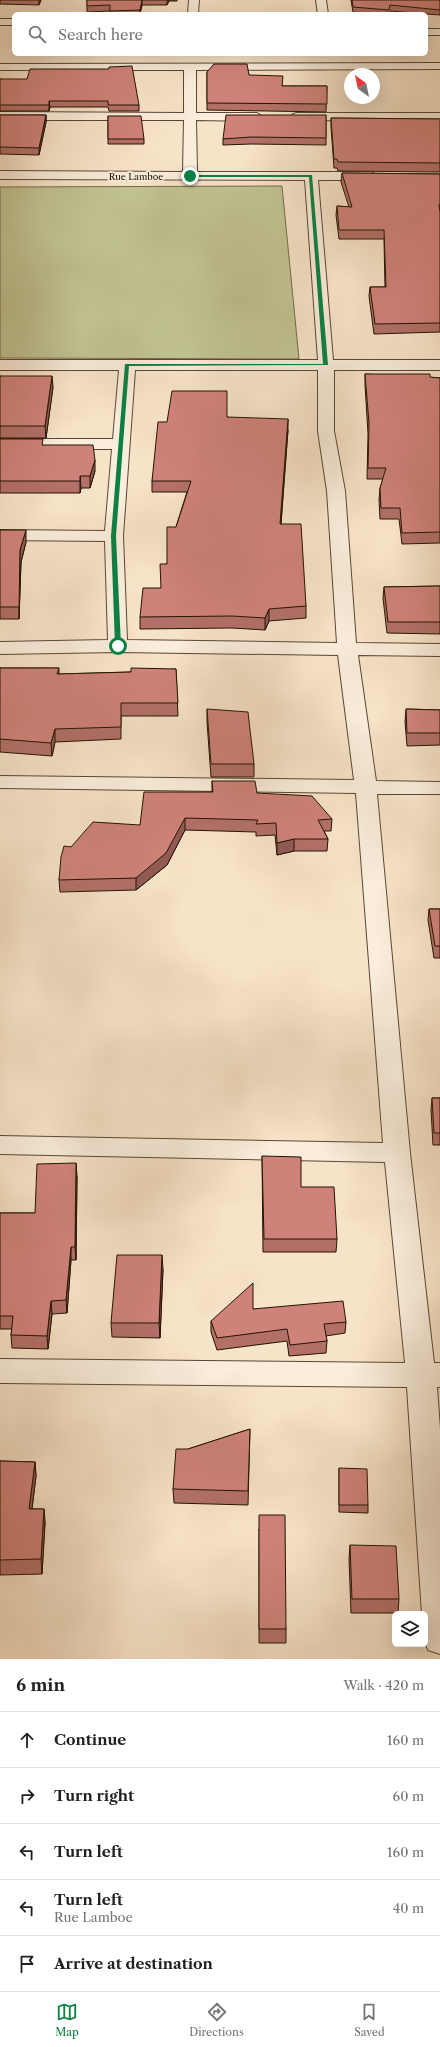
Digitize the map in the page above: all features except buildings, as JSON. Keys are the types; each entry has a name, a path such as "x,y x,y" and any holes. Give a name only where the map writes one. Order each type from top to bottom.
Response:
{"street":[{"path":"193,12 194,0"},
{"path":"321,0 323,12"},
{"path":"0,22 12,22"},
{"path":"428,32 440,32"},
{"path":"0,67 440,66"},
{"path":"190,67 190,176"},
{"path":"0,116 268,117"},
{"path":"284,117 440,117"},
{"name":"Rue Lamboe","path":"0,175 387,176"},
{"path":"311,176 326,365 326,431 336,491 347,649 366,788 397,1152 430,1375 440,1639"},
{"path":"0,365 440,365"},
{"path":"118,646 114,536 127,365"},
{"path":"0,444 122,444"},
{"path":"0,535 114,536"},
{"path":"0,648 118,646 440,650"},
{"path":"0,782 440,788"},
{"path":"0,1145 397,1152"},
{"path":"0,1371 430,1375"}],"green space":[{"path":"282,186 299,359 0,358 0,187"}],"route":[{"path":"118,646 114,536 127,365 326,365 311,176 190,176"}]}
